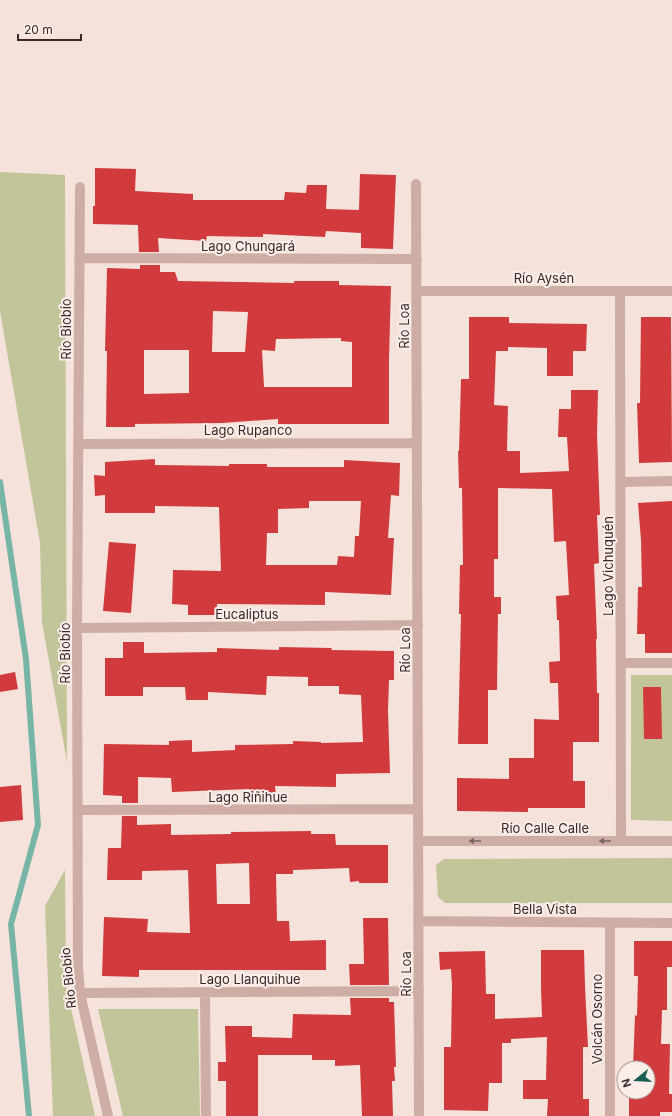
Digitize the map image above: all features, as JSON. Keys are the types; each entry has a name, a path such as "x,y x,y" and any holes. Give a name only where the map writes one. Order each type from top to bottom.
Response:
{"street":[{"name":"Río Loa","path":"416,184 419,1116"},
{"name":"Río Biobío","path":"80,187 77,628 78,942 80,993 108,1116"},
{"name":"Lago Chungará","path":"79,258 417,259"},
{"name":"Río Aysén","path":"417,291 672,291"},
{"name":"Lago Vichuquén","path":"620,291 622,841"},
{"name":"Lago Rupanco","path":"79,444 417,443"},
{"path":"620,482 672,481"},
{"name":"Eucaliptus","path":"77,628 418,625"},
{"path":"621,663 672,663"},
{"name":"Lago Riñihue","path":"78,810 418,809"},
{"name":"Río Calle Calle","path":"418,841 672,841"},
{"name":"Bella Vista","path":"419,921 610,923 672,922"},
{"name":"Volcán Osorno","path":"610,923 610,1116"},
{"name":"Lago Llanquihue","path":"80,993 419,991"},
{"path":"205,992 206,1116"}],"green space":[{"path":"0,172 65,175 67,762 42,622 40,543 0,311"},
{"path":"631,675 672,675 672,821 631,820"},
{"path":"672,858 672,903 445,903 438,897 436,865 444,859"},
{"path":"65,870 66,986 95,1116 53,1116 45,906"},
{"path":"98,1009 198,1009 200,1116 123,1116"}],"building":[{"path":"95,168 136,169 135,191 193,194 193,200 284,200 285,192 306,193 307,185 327,185 326,209 359,210 360,174 396,175 393,249 361,248 361,233 326,231 325,237 263,234 263,237 207,236 206,241 158,238 159,252 139,252 138,225 93,224 93,206 95,206"},
{"path":"140,265 160,265 160,272 175,272 178,281 294,283 294,281 339,281 339,285 391,286 389,424 278,424 278,419 222,423 135,424 135,427 106,427 107,351 105,351 107,268 140,269","holes":["213,311 248,312 245,352 212,352","341,338 341,341 352,342 352,387 264,387 262,350 275,351 276,339","144,350 189,350 189,393 144,394"]},
{"path":"469,317 509,317 509,323 587,324 586,351 573,351 573,376 547,376 547,348 508,347 508,351 496,351 494,405 508,406 507,451 520,451 520,473 569,471 567,437 558,437 559,409 571,409 571,390 598,390 597,434 600,515 597,515 599,563 594,564 597,639 597,693 599,693 599,742 573,742 573,781 585,781 585,808 528,808 528,812 457,811 457,778 509,779 509,758 534,758 534,719 559,720 558,683 550,683 549,662 560,661 559,620 557,620 556,596 569,595 566,541 554,542 552,489 498,488 498,559 494,559 494,597 501,597 501,614 498,614 497,690 488,690 488,744 458,744 461,614 459,614 460,565 463,565 462,488 459,488 458,451 461,379 469,379"},
{"path":"641,317 671,317 672,462 639,463 637,403 640,403"},
{"path":"155,459 155,465 229,466 229,464 267,464 267,467 344,467 344,460 400,463 399,496 391,495 388,538 394,538 391,595 325,592 325,605 217,604 216,615 188,615 188,605 172,604 173,570 221,571 219,507 155,506 155,513 105,513 105,495 95,496 94,475 105,476 105,462","holes":["309,501 361,501 359,536 355,536 354,557 338,556 337,565 266,565 267,533 278,533 278,509 309,508"]},
{"path":"672,501 672,653 645,653 645,634 637,634 638,587 642,587 641,540 638,503"},
{"path":"109,542 136,544 131,613 103,611"},
{"path":"123,642 144,642 144,653 217,652 217,648 279,650 279,647 394,651 394,680 389,680 388,711 390,773 336,774 336,787 275,786 276,796 250,797 250,789 172,792 171,778 138,777 138,803 122,803 122,796 103,795 104,744 169,745 169,741 192,740 192,752 235,750 235,745 293,744 293,741 321,743 363,742 361,695 339,694 339,686 308,686 308,677 267,676 266,695 208,692 208,700 186,700 185,687 143,687 143,696 105,696 105,658 123,658"},
{"path":"15,672 18,689 0,692 0,675"},
{"path":"643,687 661,687 662,739 644,739"},
{"path":"21,785 23,820 0,822 0,787"},
{"path":"122,816 137,816 137,825 171,824 171,835 231,834 231,832 311,831 311,834 335,834 336,845 388,845 388,883 359,883 359,881 350,882 349,868 293,870 293,874 276,874 277,921 289,921 290,941 326,940 326,970 139,970 139,977 102,976 104,917 148,919 147,932 190,933 188,870 142,871 142,880 107,880 108,848 121,848","holes":["249,863 250,904 217,904 216,864"]},
{"path":"363,918 388,918 389,985 350,985 349,964 364,964"},
{"path":"634,941 672,941 672,967 667,967 667,1010 662,1010 661,1044 670,1044 669,1094 672,1094 672,1112 660,1112 660,1116 629,1116 629,1100 656,1100 656,1060 633,1060 635,1015 637,1016 638,976 634,976"},
{"path":"541,950 584,950 588,1047 583,1047 583,1099 589,1099 589,1116 547,1116 548,1099 523,1099 523,1080 546,1080 547,1037 511,1039 511,1043 502,1043 502,1083 489,1083 488,1111 444,1110 444,1047 451,1047 452,985 451,969 440,970 439,952 485,951 486,994 495,994 495,1019 542,1017"},
{"path":"350,998 389,998 389,1002 394,1002 396,1067 394,1067 395,1081 392,1081 393,1116 362,1116 360,1065 335,1066 335,1060 312,1060 312,1055 258,1055 258,1116 226,1116 226,1081 218,1081 218,1062 226,1062 225,1026 252,1026 252,1037 292,1038 293,1014 351,1015"}],"waterway":[{"path":"0,482 26,659 38,825 11,924 29,1116"}]}
